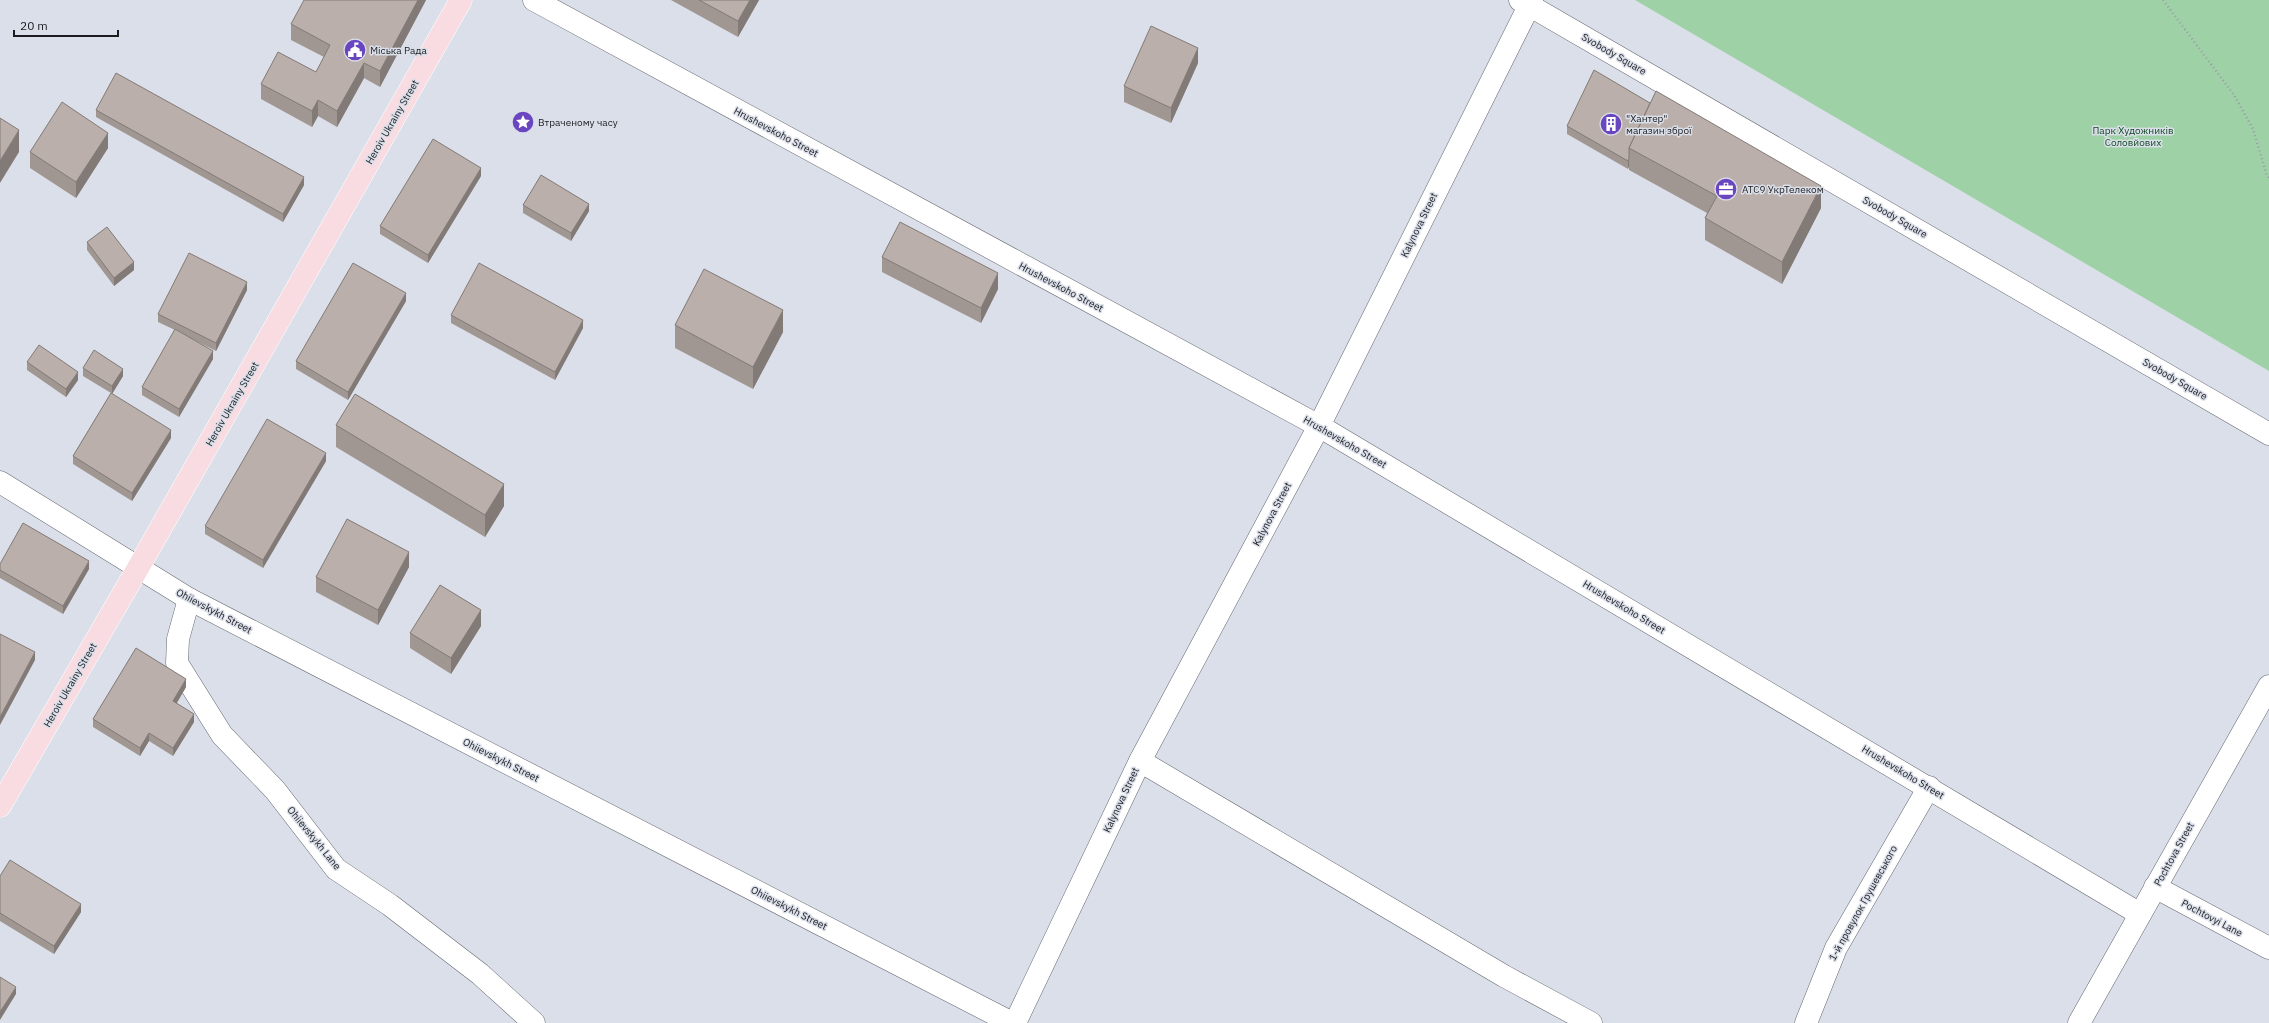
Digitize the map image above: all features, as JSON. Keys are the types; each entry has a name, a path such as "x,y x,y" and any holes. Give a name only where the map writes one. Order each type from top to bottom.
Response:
{"main road":[{"name":"Heroiv Ukrainy Street","path":"0,806 138,568 461,0"}],"street":[{"name":"Hrushevskoho Street","path":"534,0 1319,426 1929,787 2140,914"},
{"name":"Kalynova Street","path":"1015,1023 1140,761 1319,426 1527,2"},
{"name":"Svobody Square","path":"1527,2 2269,434"},
{"name":"Ohiievskykh Street","path":"0,482 189,599 1012,1023"},
{"name":"Ohiievskykh Lane","path":"189,599 178,639 177,663 222,735 275,790 336,869 390,906 480,974 534,1023"},
{"name":"Pochtova Street","path":"2079,1023 2269,686"},
{"path":"1140,761 1497,972 1591,1023"},
{"name":"1-й провулок Грушевського","path":"1806,1023 1836,948 1929,787"},
{"name":"Pochtovyi Lane","path":"2155,887 2269,948"}],"path":[{"path":"2163,0 2234,95 2253,129 2267,176 2269,178"}],"green space":[{"name":"Парк Художників Соловйових","path":"1635,0 2269,0 2269,371"}],"building":[{"name":"Міська Рада","path":"304,0 418,0 380,71 364,63 337,111 318,100 312,111 261,84 278,52 316,72 330,45 291,24"},
{"path":"699,0 750,0 738,21"},
{"path":"1151,26 1198,48 1171,108 1124,86"},
{"name":"\"Хантер\" магазин зброї","path":"1594,70 1650,103 1629,148 1628,161 1567,126"},
{"path":"116,73 304,177 283,214 96,110"},
{"name":"АТС9 УкрТелеком","path":"1656,91 1821,186 1782,262 1705,218 1717,196 1629,148"},
{"path":"62,102 108,133 76,182 30,152"},
{"path":"0,118 19,130 0,161"},
{"path":"433,139 481,168 428,255 380,226"},
{"path":"541,175 589,204 571,233 523,205"},
{"path":"900,222 998,273 981,308 882,257"},
{"path":"107,227 134,262 114,278 87,242"},
{"path":"189,253 247,282 216,343 158,314"},
{"path":"353,263 406,293 348,392 296,361"},
{"path":"479,263 583,320 555,372 451,315"},
{"path":"704,269 783,310 753,367 675,325"},
{"path":"175,329 213,351 179,409 142,387"},
{"path":"39,345 78,372 66,389 27,362"},
{"path":"94,350 123,369 112,386 83,368"},
{"path":"111,393 171,430 132,493 73,456"},
{"path":"355,394 504,484 485,515 336,425"},
{"path":"267,419 326,453 263,560 205,526"},
{"path":"347,519 409,552 378,610 316,577"},
{"path":"23,523 89,561 63,606 0,570 0,564"},
{"path":"440,585 481,610 451,658 410,633"},
{"path":"0,634 35,652 0,717"},
{"path":"136,648 186,679 173,701 194,714 173,748 149,733 140,748 93,719"},
{"path":"10,860 81,904 54,946 0,913 0,876"},
{"path":"0,977 16,987 0,1012"}],"place":[{"name":"Міська Рада","path":"355,50"},
{"name":"Втраченому часу","path":"523,122"},
{"name":"\"Хантер\" магазин зброї","path":"1611,124"},
{"name":"АТС9 УкрТелеком","path":"1726,189"}]}
